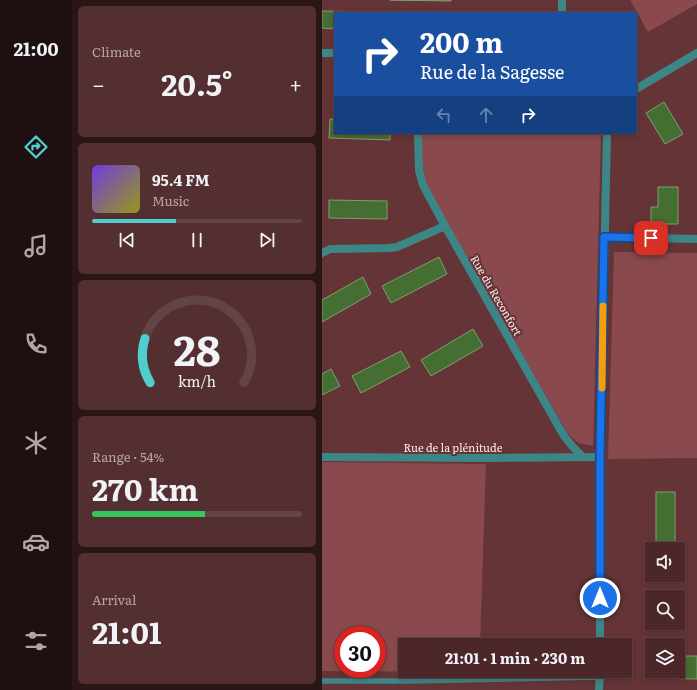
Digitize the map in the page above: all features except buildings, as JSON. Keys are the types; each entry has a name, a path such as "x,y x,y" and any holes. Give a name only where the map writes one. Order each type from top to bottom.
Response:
{"street":[{"path":"562,0 562,12"},
{"path":"322,53 334,53"},
{"path":"637,88 697,53"},
{"name":"Rue du Reconfort","path":"418,134 419,172 421,179 445,226 564,436 583,457"},
{"path":"600,638 600,457 607,134"},
{"path":"322,253 330,249 397,247 445,226"},
{"path":"604,237 697,239"},
{"name":"Rue de la plénitude","path":"322,457 600,457"},
{"path":"599,690 600,678"}],"lane":[{"path":"322,681 416,681 495,678"}],"shaded area":[{"path":"630,0 697,0 697,4 648,32"},
{"path":"419,134 601,134 593,446 578,443 568,434 420,176"},
{"path":"614,252 697,253 697,458 608,459"},
{"path":"322,462 486,464 480,638 398,638 398,671 386,671 386,626 334,626 334,671 322,671"}],"slow traffic":[{"path":"602,388 603,306"}],"route":[{"path":"600,598 600,457 604,237 651,238"}]}
